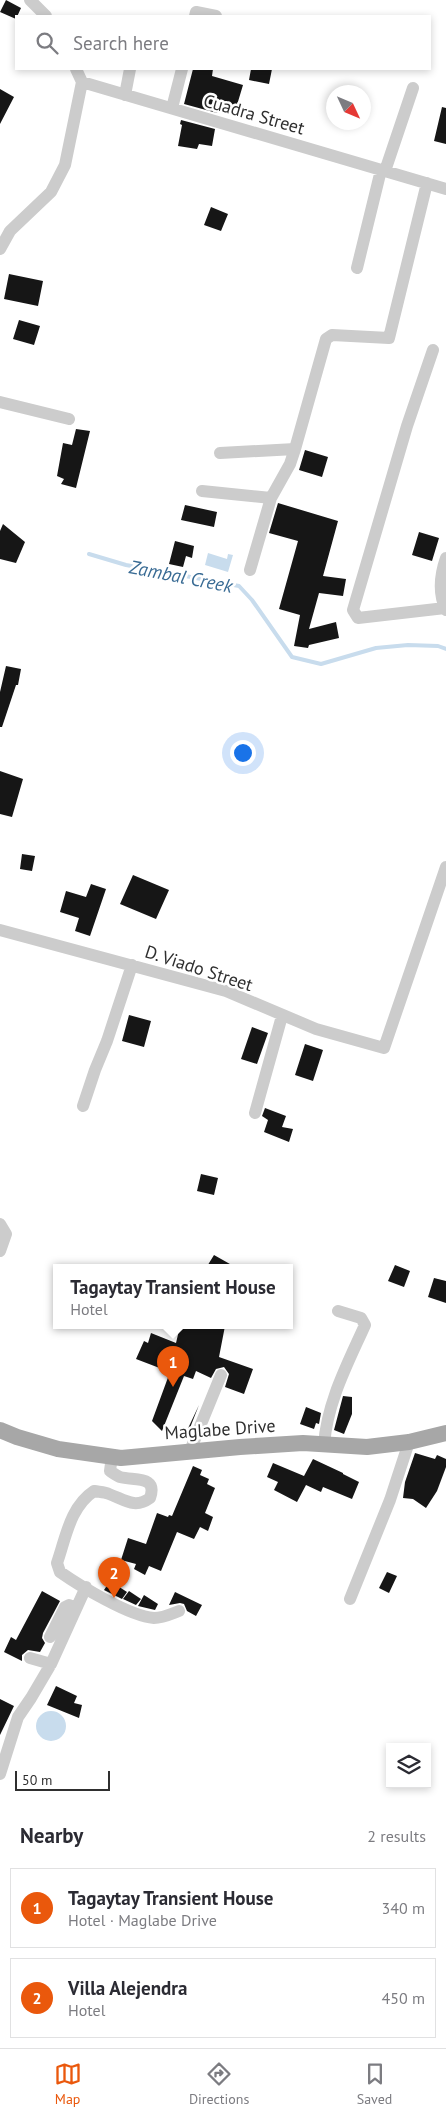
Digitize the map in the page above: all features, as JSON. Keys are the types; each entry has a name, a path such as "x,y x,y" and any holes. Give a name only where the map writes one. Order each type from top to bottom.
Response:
{"main road":[{"name":"Maglabe Drive","path":"0,1430 58,1449 121,1458 285,1444 367,1447 409,1442 446,1433"}],"street":[{"path":"30,0 45,15"},
{"path":"195,15 196,12 211,15"},
{"path":"0,249 10,231 51,192 65,165 82,82 76,70"},
{"path":"125,95 130,70"},
{"path":"172,108 182,70"},
{"name":"Cuadra Street","path":"82,82 446,189"},
{"path":"357,268 383,170 413,88"},
{"path":"250,570 270,498 290,464 295,449 326,339 332,335 390,338 427,183"},
{"path":"433,350 407,426 353,610 358,618 445,609 441,598 441,580 446,558"},
{"path":"0,402 69,419"},
{"path":"220,453 295,449"},
{"path":"202,491 270,498"},
{"path":"442,892 446,867"},
{"name":"D. Viado Street","path":"0,930 226,991 316,1029 384,1048 442,892"},
{"path":"83,1106 132,965"},
{"path":"256,1113 282,1016"},
{"path":"0,1224 6,1234 0,1252"},
{"path":"324,1444 326,1426 341,1377 365,1325 361,1318 338,1311"},
{"path":"190,1451 221,1374"},
{"path":"350,1599 390,1500 409,1442"},
{"path":"112,1456 110,1471 119,1477 144,1480 151,1487 152,1494 143,1504 131,1504 108,1493 94,1491 83,1498 76,1509 57,1563 60,1572 121,1607 145,1617 165,1617 179,1610"},
{"path":"0,1774 18,1717 32,1698 51,1664 86,1588"},
{"path":"50,1637 65,1607 69,1605 76,1608"},
{"path":"30,1658 51,1664"}],"water":[{"path":"208,553 227,559 228,554 233,555 228,572 205,565"},
{"path":"51,1711 62,1715 66,1726 62,1737 51,1741 40,1737 36,1726 40,1715"}],"building":[{"path":"6,0 21,8 18,15 15,15 15,19 0,12"},
{"path":"193,70 213,70 212,76 243,85 234,115 218,111 217,113 184,104"},
{"path":"251,70 272,70 269,84 249,80"},
{"path":"0,89 14,97 0,124"},
{"path":"442,107 446,108 446,144 434,141"},
{"path":"181,120 215,129 212,146 199,144 197,149 178,146 182,125 180,124"},
{"path":"211,207 228,214 221,231 204,225"},
{"path":"9,274 43,281 38,306 4,299"},
{"path":"19,320 40,326 34,345 13,339"},
{"path":"76,429 90,431 76,488 61,484 64,479 57,476 63,443 72,445"},
{"path":"305,450 328,457 322,477 299,470"},
{"path":"278,503 338,521 323,576 346,579 343,596 319,593 309,629 336,622 339,638 309,645 308,648 294,646 300,615 279,609 298,541 269,533"},
{"path":"185,505 217,512 214,527 181,520"},
{"path":"3,524 25,542 16,563 0,559 0,531"},
{"path":"419,532 439,538 432,561 412,555"},
{"path":"175,541 194,546 192,558 186,556 183,567 169,564"},
{"path":"6,666 21,669 18,685 16,685 2,727 0,727 0,692"},
{"path":"0,771 23,779 12,817 0,814"},
{"path":"22,854 35,856 32,871 20,869"},
{"path":"133,875 169,890 156,919 120,904"},
{"path":"91,884 106,889 90,936 75,931 79,918 60,912 66,891 86,897"},
{"path":"129,1015 151,1021 144,1047 122,1041"},
{"path":"252,1027 268,1033 257,1064 241,1059"},
{"path":"305,1044 323,1050 313,1081 295,1075"},
{"path":"265,1108 286,1116 282,1127 293,1129 289,1142 264,1132 268,1120 262,1116"},
{"path":"201,1174 218,1178 214,1195 197,1191"},
{"path":"214,1255 230,1264 208,1264"},
{"path":"395,1265 410,1271 404,1287 388,1281"},
{"path":"434,1278 446,1281 446,1303 428,1297"},
{"path":"179,1329 224,1329 219,1357 253,1369 244,1394 225,1387 229,1374 224,1367 216,1369 211,1378 196,1371 193,1379 184,1376 162,1431 152,1421 170,1372 136,1359 144,1341 148,1343 151,1333 176,1343"},
{"path":"343,1396 352,1397 352,1414 344,1434 334,1430"},
{"path":"199,1405 186,1438 183,1439"},
{"path":"306,1407 321,1413 319,1424 316,1423 314,1429 300,1424"},
{"path":"415,1453 435,1459 437,1455 446,1459 446,1467 437,1491 426,1508 413,1499 403,1498 405,1482"},
{"path":"313,1459 359,1482 352,1499 323,1487 321,1492 306,1485 297,1502 274,1490 278,1482 267,1477 273,1463 304,1476"},
{"path":"193,1466 202,1470 200,1475 209,1479 207,1484 215,1488 205,1513 213,1517 208,1531 200,1527 194,1539 177,1532 161,1571 149,1566 145,1575 134,1569 136,1564 121,1560 128,1538 146,1544 157,1513 168,1517 169,1515 172,1516"},
{"path":"387,1572 397,1576 389,1593 379,1588"},
{"path":"110,1581 127,1592 122,1599 104,1590"},
{"path":"42,1591 60,1601 43,1633 42,1638 45,1643 40,1652 28,1650 22,1655 22,1661 4,1652 11,1637 16,1640"},
{"path":"129,1591 141,1599 136,1605 123,1599"},
{"path":"175,1592 202,1605 196,1616 187,1611 184,1604 169,1605"},
{"path":"144,1595 158,1604 155,1610 138,1606"},
{"path":"56,1686 77,1696 74,1703 82,1705 79,1718 47,1705"},
{"path":"0,1699 14,1706 0,1735"}],"waterway":[{"name":"Zambal Creek","path":"89,554 126,565 239,586 252,600 292,657 321,664 376,648 408,645 438,646 446,649"}],"place":[{"name":"Tagaytay Transient House","path":"173,1387"},
{"name":"Villa Alejendra","path":"114,1598"}]}
